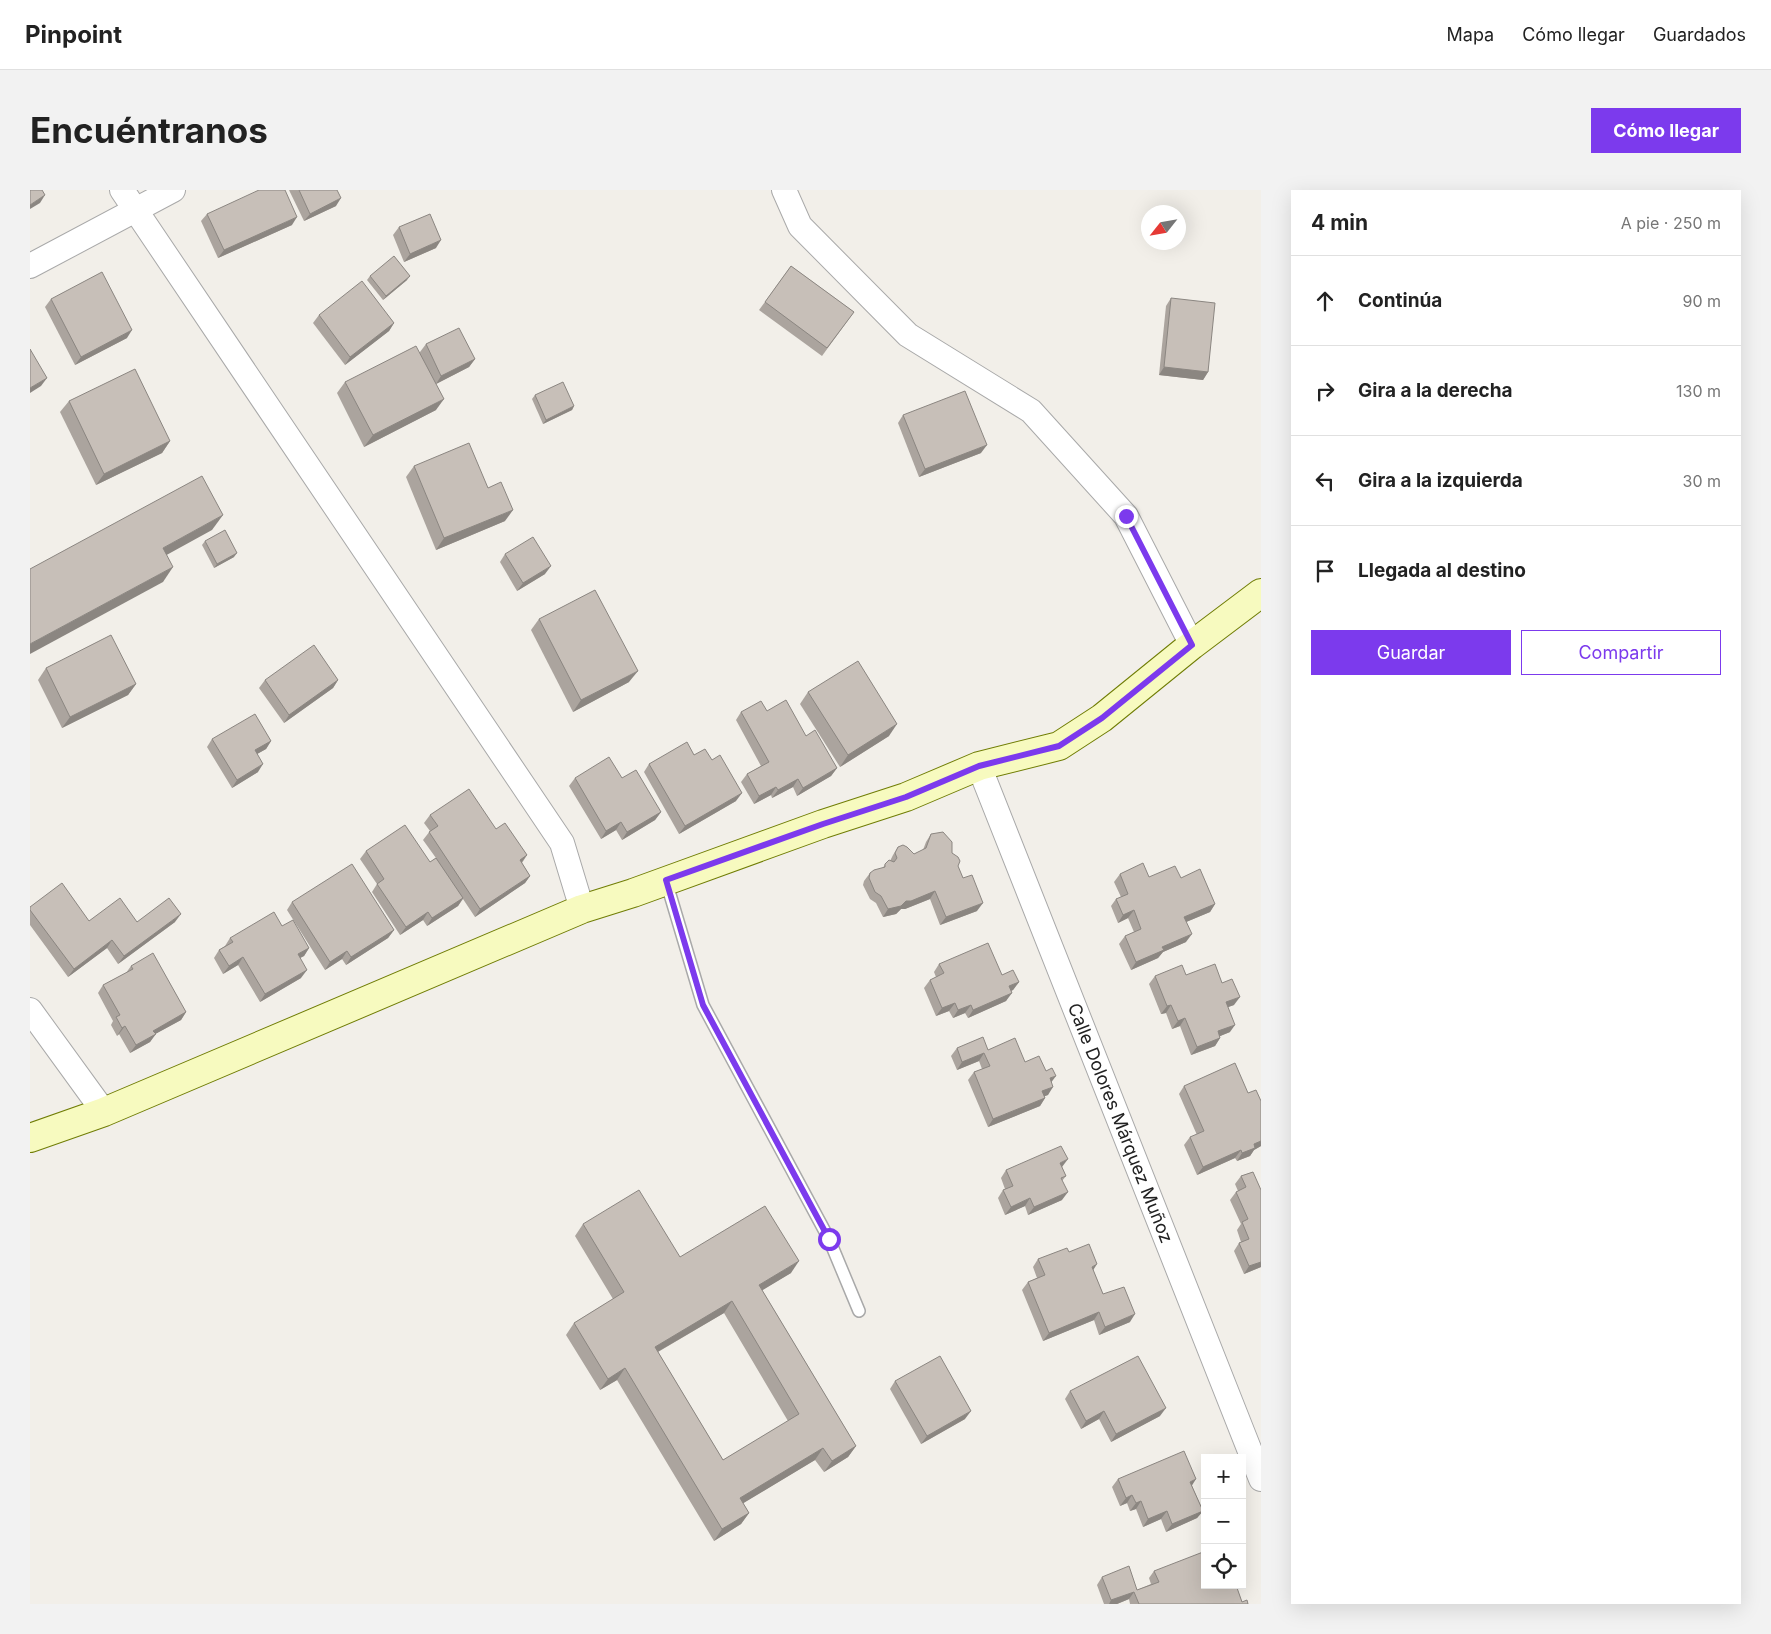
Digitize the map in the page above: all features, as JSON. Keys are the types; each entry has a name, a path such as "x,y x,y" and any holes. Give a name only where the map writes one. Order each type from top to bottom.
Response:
{"street":[{"path":"122,190 562,843 582,909"},
{"path":"30,266 173,190"},
{"path":"784,190 800,226 908,334 1031,411 1126,516 1192,645"},
{"path":"30,1138 104,1112 582,909 633,893 823,824 906,797 979,766 1059,746 1102,718 1192,645 1261,593"},
{"name":"Calle Dolores Márquez Muñoz","path":"979,766 1261,1479"},
{"path":"30,1010 104,1112"}],"lane":[{"path":"666,880 703,1005 829,1239 859,1311"}],"building":[{"path":"30,190 42,190 45,195 30,205"},
{"path":"259,190 285,190 297,217 224,250 207,214"},
{"path":"299,190 337,190 341,198 310,214"},
{"path":"430,214 441,240 410,254 399,227"},
{"path":"394,256 410,276 386,296 370,276"},
{"path":"791,266 854,312 827,348 765,302"},
{"path":"102,272 132,330 81,357 51,299"},
{"path":"362,281 394,323 350,357 319,315"},
{"path":"1171,298 1215,303 1208,372 1164,367"},
{"path":"459,328 475,359 441,376 426,344"},
{"path":"416,346 444,399 373,435 345,382"},
{"path":"30,349 47,378 30,388"},
{"path":"135,369 170,441 104,474 69,401"},
{"path":"563,382 574,406 546,420 535,395"},
{"path":"965,391 987,445 925,469 903,415"},
{"path":"469,443 488,488 501,482 513,510 444,538 414,466"},
{"path":"202,476 223,515 163,548 173,567 30,644 30,569"},
{"path":"225,530 237,553 217,564 205,541"},
{"path":"533,537 551,566 523,583 505,554"},
{"path":"595,590 638,671 581,700 539,619"},
{"path":"111,635 136,684 70,717 46,668"},
{"path":"314,645 338,680 289,715 265,680"},
{"path":"858,661 897,724 848,755 808,692"},
{"path":"786,700 806,736 815,730 837,768 803,788 798,779 778,790 776,787 759,796 747,774 769,762 741,712 761,701 767,711"},
{"path":"255,714 271,741 255,750 263,764 237,780 212,739"},
{"path":"687,742 694,755 705,749 712,760 720,755 742,793 685,826 649,764"},
{"path":"609,757 622,778 636,770 661,812 627,832 621,822 606,831 575,778"},
{"path":"469,789 496,829 505,823 527,855 520,860 530,876 480,909 429,832 438,826 430,815"},
{"path":"405,825 430,862 436,858 463,898 432,918 428,912 406,927 377,884 384,879 366,851"},
{"path":"943,832 952,842 952,853 960,861 958,866 963,878 972,875 983,903 946,917 935,891 911,901 906,901 901,906 888,909 881,896 875,892 869,878 870,873 885,867 889,860 894,862 897,858 895,853 898,847 903,845 914,854 926,848 931,834"},
{"path":"1143,863 1149,877 1175,866 1181,878 1200,869 1215,904 1184,917 1192,934 1162,947 1164,950 1136,962 1125,936 1141,929 1134,910 1123,915 1116,899 1128,894 1120,874"},
{"path":"352,864 394,930 351,957 347,951 330,962 292,902"},
{"path":"62,883 89,921 120,898 137,922 169,898 181,914 124,956 112,940 74,969 30,910 30,907"},
{"path":"274,912 282,926 293,920 309,948 298,954 307,970 265,994 243,957 229,966 219,950 233,942 230,938"},
{"path":"988,943 1002,975 1013,970 1019,982 1009,986 1012,993 973,1010 971,1005 958,1010 955,1003 942,1008 930,980 944,973 939,964"},
{"path":"153,953 186,1012 153,1031 156,1034 136,1045 125,1026 122,1028 116,1017 120,1015 103,985 133,969 131,966"},
{"path":"1215,964 1222,983 1232,979 1240,997 1226,1002 1235,1025 1218,1031 1220,1038 1197,1047 1185,1018 1178,1021 1171,1005 1167,1006 1155,976 1182,965 1186,975"},
{"path":"983,1037 988,1050 1015,1038 1025,1062 1039,1056 1046,1071 1052,1068 1056,1076 1050,1078 1053,1087 1042,1091 1045,1098 993,1119 974,1072 990,1066 984,1053 962,1062 957,1048"},
{"path":"1235,1063 1248,1093 1256,1090 1261,1101 1261,1141 1254,1144 1255,1148 1242,1153 1241,1150 1203,1167 1190,1137 1204,1131 1184,1086"},
{"path":"1061,1146 1068,1159 1060,1163 1066,1176 1061,1178 1068,1192 1034,1207 1030,1198 1011,1207 1003,1190 1013,1186 1006,1170"},
{"path":"1253,1172 1261,1190 1261,1262 1249,1266 1239,1243 1249,1239 1242,1222 1248,1219 1236,1192 1246,1187 1241,1176"},
{"path":"639,1190 680,1257 765,1206 799,1261 759,1285 856,1446 832,1461 823,1448 740,1498 749,1513 722,1529 625,1368 608,1379 574,1323 624,1292 583,1224","holes":["732,1301 799,1414 723,1460 655,1347"]},
{"path":"1089,1244 1097,1264 1092,1267 1103,1294 1124,1287 1135,1314 1105,1327 1099,1312 1049,1333 1028,1282 1045,1275 1038,1259 1067,1248 1069,1252"},
{"path":"940,1356 971,1411 927,1436 895,1381"},
{"path":"1138,1356 1166,1408 1116,1434 1104,1411 1086,1421 1070,1391"},
{"path":"1184,1451 1196,1479 1190,1482 1201,1507 1201,1512 1172,1524 1167,1511 1148,1519 1141,1501 1136,1503 1132,1495 1126,1498 1118,1479"},
{"path":"1201,1553 1201,1589 1237,1589 1242,1602 1247,1600 1248,1604 1139,1604 1134,1592 1111,1600 1102,1577 1129,1566 1137,1590 1159,1582 1154,1571"}],"route":[{"path":"829,1239 703,1005 666,880 823,824 906,797 979,766 1059,746 1102,718 1192,645 1126,516"}]}
